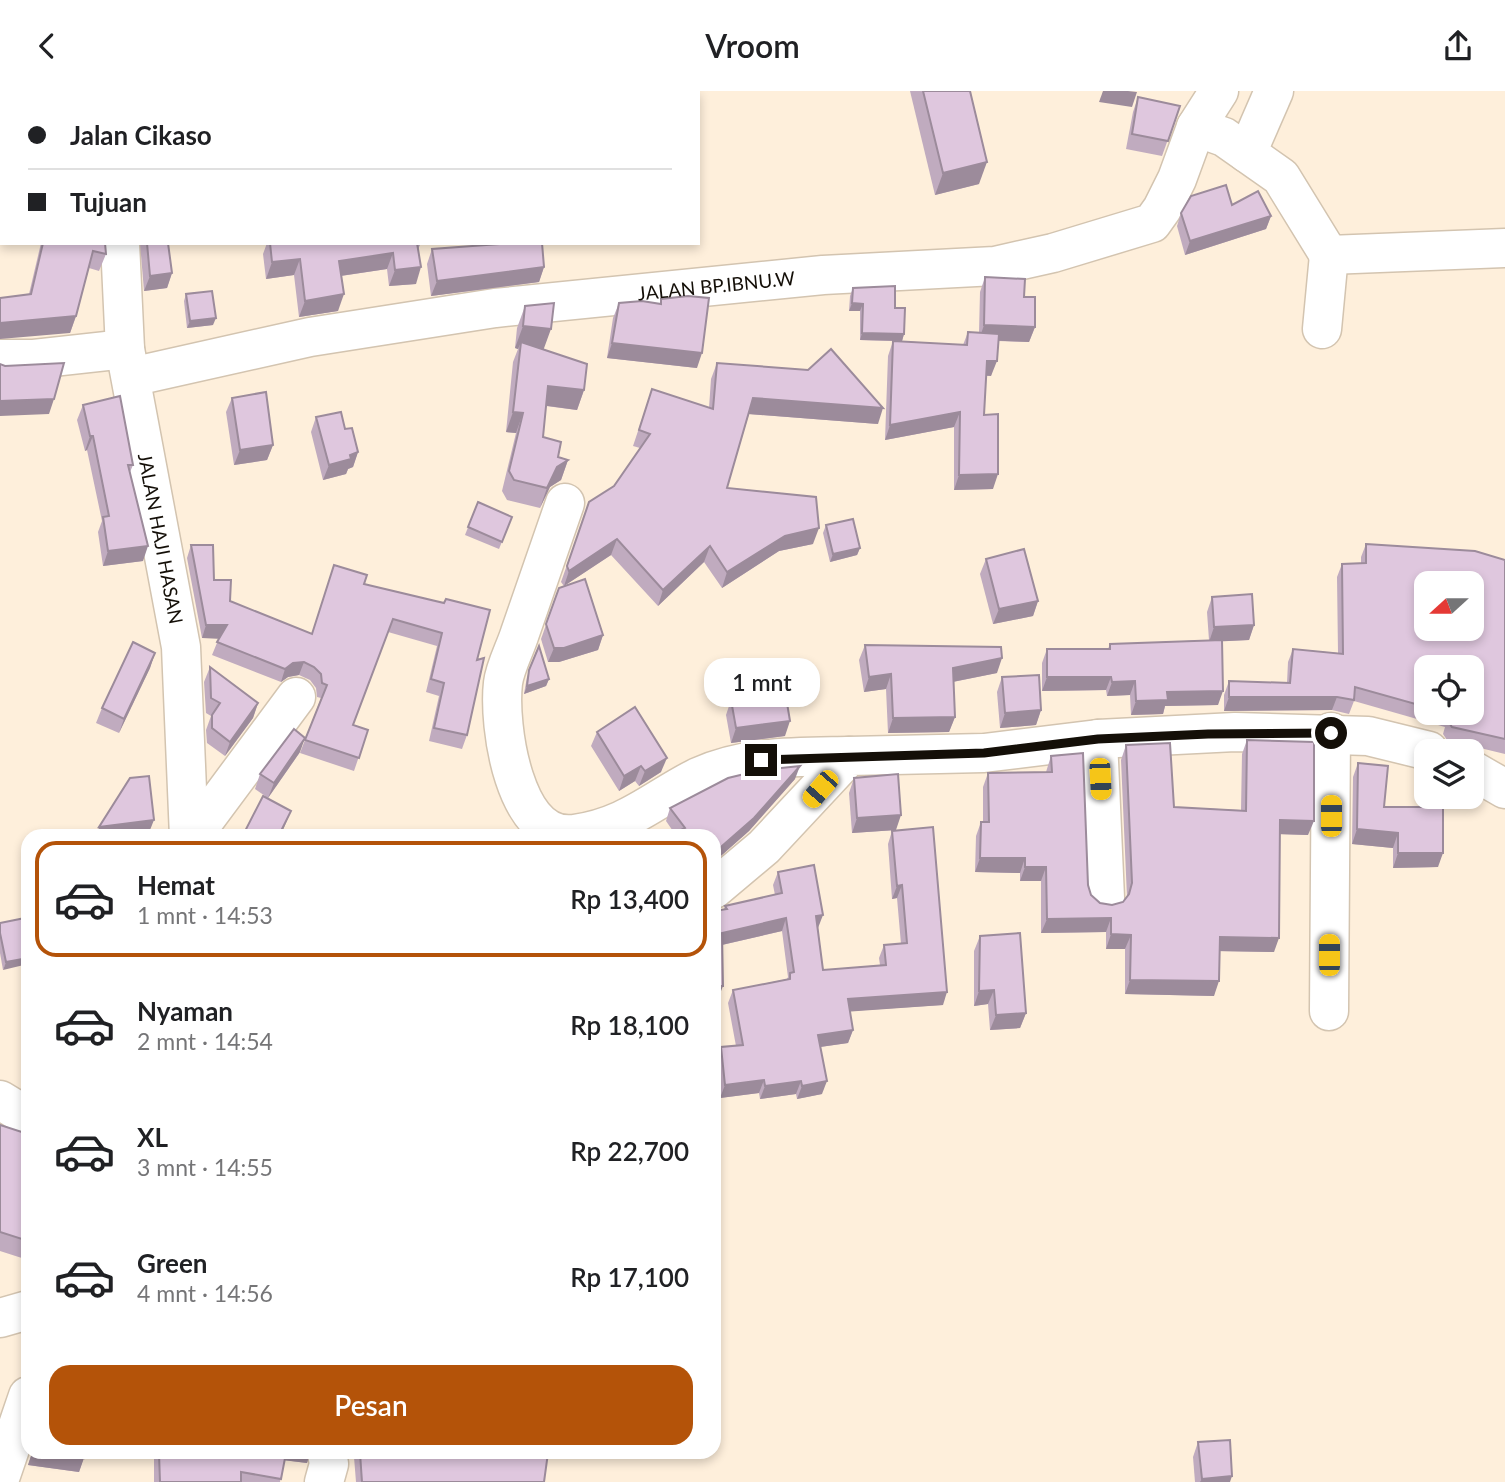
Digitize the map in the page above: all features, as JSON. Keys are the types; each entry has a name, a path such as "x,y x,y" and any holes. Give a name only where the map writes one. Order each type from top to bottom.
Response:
{"street":[{"name":"JALAN BP.IBNU.W","path":"0,359 128,363 495,308 823,275 995,266 1053,253 1152,223 1177,179 1196,127 1219,91"},
{"path":"1247,153 1275,91"},
{"path":"1196,127 1224,137 1281,177 1329,255 1322,329"},
{"name":"JALAN HAJI HASAN","path":"120,245 128,363 181,647 190,829"},
{"path":"1329,255 1505,248"},
{"path":"548,829 544,828 528,809 513,776 505,725 503,682 565,503"},
{"path":"196,829 296,697"},
{"path":"594,829 627,820 699,777 740,762 984,753 1098,739 1235,732 1368,736 1414,747"},
{"path":"1329,1011 1331,733"},
{"path":"1098,739 1105,898"},
{"path":"721,883 764,848 849,756"},
{"path":"1484,777 1505,789"},
{"path":"0,1100 21,1113"},
{"path":"0,1318 21,1312"},
{"path":"0,1478 21,1416"},
{"path":"324,1482 328,1459"}],"building":[{"path":"923,91 970,91 987,162 943,173"},
{"path":"1138,97 1180,106 1168,141 1132,134"},
{"path":"1226,185 1232,205 1258,191 1271,216 1190,241 1181,213 1191,196"},
{"path":"43,245 105,245 106,254 93,251 76,316 0,323 0,298 31,294"},
{"path":"147,245 168,245 172,273 150,276"},
{"path":"270,245 417,245 421,267 395,270 393,253 339,261 344,294 305,301 300,259 272,262"},
{"path":"542,245 544,267 437,281 432,249"},
{"path":"985,277 1025,279 1024,297 1035,297 1035,327 984,325"},
{"path":"895,286 895,308 905,308 904,334 862,333 863,304 852,303 853,288"},
{"path":"212,291 216,318 190,321 186,294"},
{"path":"688,296 709,298 702,353 612,343 619,303 642,301 661,304 661,299"},
{"path":"554,303 551,329 523,326 525,306"},
{"path":"968,332 999,334 997,361 987,361 984,415 998,414 998,474 959,475 960,412 890,425 893,341 967,345"},
{"path":"521,342 587,364 584,390 548,386 543,437 561,442 558,457 568,460 557,467 547,488 514,480 509,471 523,413 513,412"},
{"path":"831,349 883,408 753,398 727,488 816,497 819,528 785,536 727,572 710,546 663,590 617,539 569,571 567,566 589,502 614,486 650,434 639,430 652,389 713,409 717,363 808,370"},
{"path":"64,363 54,399 0,401 0,364"},
{"path":"266,392 273,445 240,450 232,398"},
{"path":"120,396 133,465 128,465 148,546 108,551 103,517 109,516 93,436 90,436 83,405"},
{"path":"341,412 345,429 352,428 358,452 350,455 351,459 329,465 316,417"},
{"path":"478,502 512,517 502,542 468,527"},
{"path":"853,519 860,548 833,554 826,525"},
{"path":"1366,544 1475,551 1505,560 1505,739 1451,725 1484,725 1484,655 1414,655 1414,704 1355,687 1354,700 1337,697 1229,697 1229,681 1290,683 1293,649 1343,654 1342,564 1366,563"},
{"path":"191,545 213,545 214,580 231,580 230,601 312,634 334,565 367,575 364,584 444,603 446,599 490,610 477,660 484,658 467,735 434,728 444,683 431,679 442,633 393,619 353,725 368,730 359,758 305,740 327,685 322,683 321,674 304,662 293,663 285,669 217,642 227,625 206,625"},
{"path":"1024,549 1038,601 999,609 986,559"},
{"path":"585,579 603,635 564,648 554,648 546,624 559,588"},
{"path":"1252,594 1254,625 1214,627 1212,597"},
{"path":"1222,640 1223,691 1167,692 1168,700 1136,701 1135,681 1112,682 1111,677 1047,677 1047,649 1110,649 1110,644"},
{"path":"133,642 155,653 124,719 102,708"},
{"path":"865,645 1001,647 1002,658 953,668 955,717 893,718 891,674 869,677"},
{"path":"539,646 549,679 527,686 529,670"},
{"path":"210,667 258,703 230,742 212,728 212,715 220,703 211,698"},
{"path":"1039,675 1041,710 1005,713 1002,677"},
{"path":"785,691 790,721 736,728 731,700"},
{"path":"635,707 667,758 645,771 641,766 624,776 597,732"},
{"path":"294,729 305,738 274,783 260,774"},
{"path":"1247,740 1314,742 1314,821 1280,820 1279,938 1220,937 1219,981 1130,980 1131,935 1111,934 1111,918 1047,919 1046,867 1025,867 1025,858 980,858 981,822 989,822 988,773 1052,772 1051,756 1083,753 1088,885 1091,895 1100,903 1112,905 1123,902 1132,883 1126,745 1170,743 1174,807 1246,811"},
{"path":"1358,763 1388,766 1384,807 1443,809 1443,853 1398,853 1398,833 1357,829"},
{"path":"800,766 754,818 721,847 721,829 683,829 685,828 670,808 728,778 761,770"},
{"path":"898,774 901,815 857,818 854,778"},
{"path":"149,776 154,820 99,827 130,778"},
{"path":"263,796 291,811 282,829 246,829"},
{"path":"933,827 947,992 848,999 853,1030 818,1035 827,1081 802,1086 801,1081 765,1086 764,1080 725,1085 721,1047 743,1045 733,990 790,979 790,973 794,972 786,918 722,933 721,986 721,910 727,909 725,906 782,893 778,872 814,865 823,915 816,916 823,970 886,965 884,945 907,943 902,885 897,886 892,831"},
{"path":"21,919 21,959 6,962 0,923"},
{"path":"1020,933 1026,1013 996,1015 994,990 979,991 980,936"},
{"path":"0,1125 21,1132 21,1239 0,1232"},
{"path":"1230,1440 1232,1476 1202,1479 1198,1442"},
{"path":"159,1459 285,1459 281,1479 241,1472 241,1482 160,1482"},
{"path":"360,1459 547,1459 544,1482 362,1482"}],"route":[{"path":"761,760 783,757 984,753 1098,739 1235,732 1331,733"}]}
